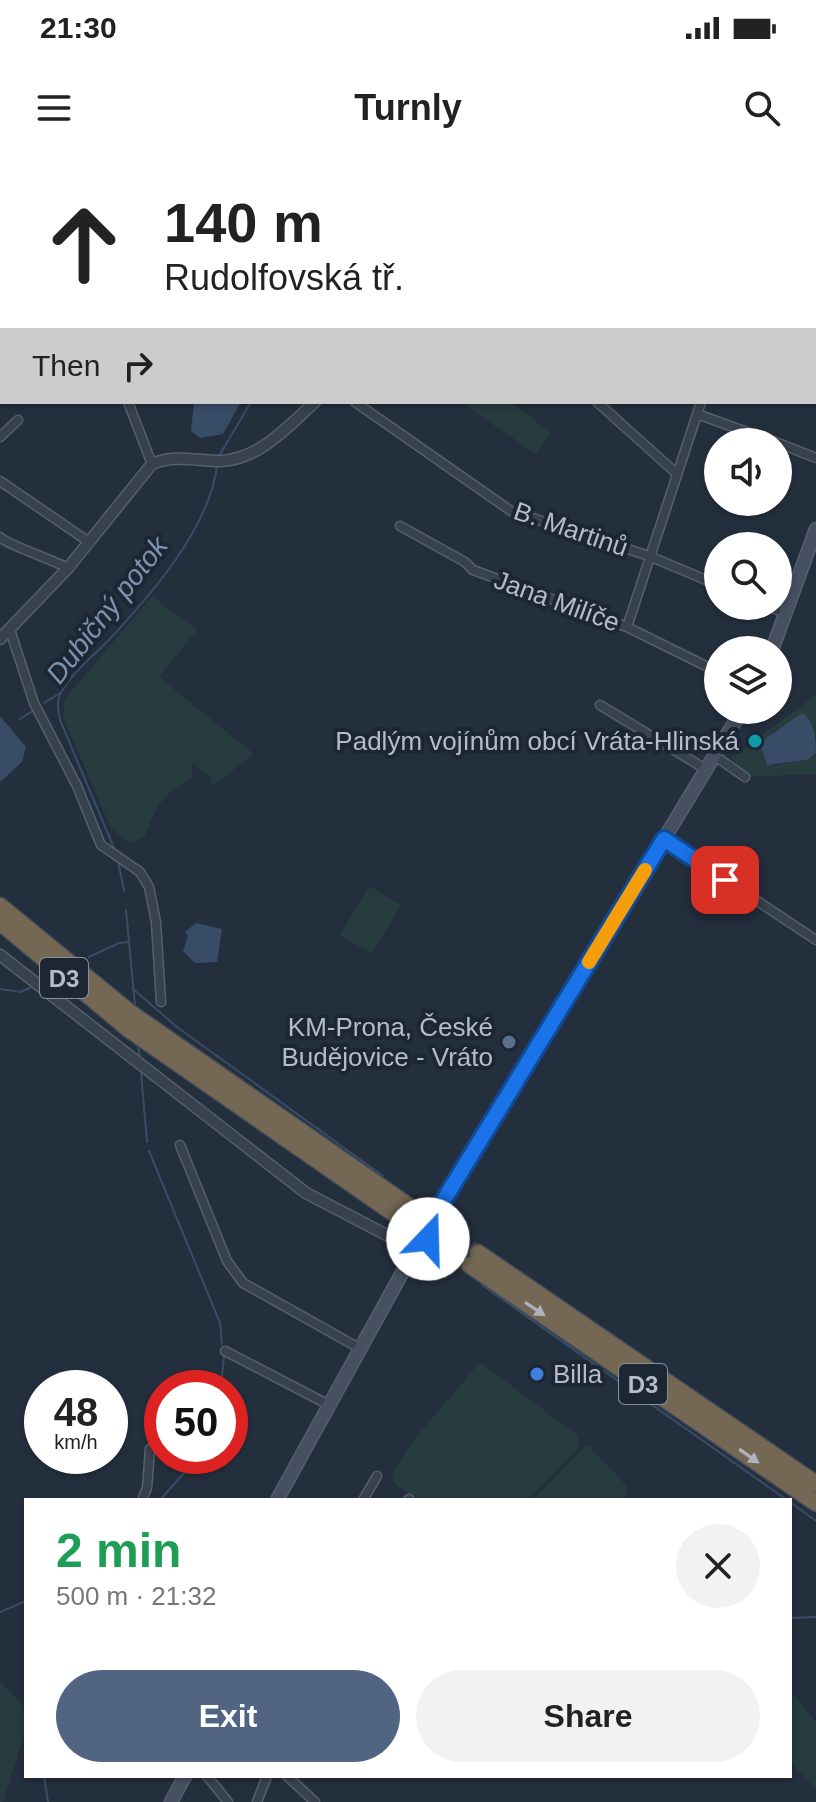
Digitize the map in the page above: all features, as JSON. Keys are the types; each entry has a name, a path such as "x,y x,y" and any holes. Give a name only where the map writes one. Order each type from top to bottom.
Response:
{"highway":[{"name":"D3","path":"0,906 129,1012 137,1026 145,1040 406,1213 137,1026 0,922"},
{"name":"D3","path":"816,1484 474,1259 816,1503"}],"main road":[{"path":"792,596 816,529"},
{"path":"424,1235 734,724"},
{"path":"413,1232 424,1235 431,1244 431,1255 418,1265 407,1264 400,1257 400,1242 413,1232"},
{"path":"278,1498 407,1264"},
{"path":"171,1802 184,1778"}],"street":[{"path":"129,404 152,464"},
{"path":"0,639 68,568 152,464 167,458 218,461 241,458 271,441 313,404"},
{"name":"B. Martinů","path":"358,404 511,511 649,556 704,579"},
{"path":"599,404 676,473"},
{"path":"627,627 700,404"},
{"path":"697,414 737,428"},
{"path":"0,437 18,420"},
{"path":"792,448 816,458"},
{"path":"0,481 89,542"},
{"name":"Jana Milíče","path":"400,526 465,562 473,570 627,627 704,665"},
{"path":"0,537 5,543 44,555 68,568"},
{"path":"10,630 34,703 77,786 101,845 140,872 149,887 156,922 161,1002"},
{"path":"600,705 707,770"},
{"path":"715,756 745,777"},
{"path":"664,839 816,940"},
{"path":"0,955 306,1193 400,1242"},
{"path":"180,1145 227,1261 243,1283 359,1348"},
{"path":"225,1351 329,1405"},
{"path":"143,1498 148,1474"},
{"path":"364,1498 377,1476"},
{"path":"209,1778 228,1802"},
{"path":"257,1802 266,1778"},
{"path":"289,1778 315,1802"}],"green space":[{"path":"463,404 514,404 550,433 536,454"},
{"path":"152,596 197,630 159,677 254,754 212,786 210,777 192,762 192,778 161,802 144,838 130,843 111,828 63,717 65,699"},
{"path":"816,695 816,737 807,716 773,766 807,760 816,753 816,774 747,777 731,758 777,724 792,724 792,713"},
{"path":"369,886 401,905 372,954 340,935"},
{"path":"480,1362 577,1435 580,1446 530,1498 414,1498 394,1483 392,1475 412,1442"},
{"path":"587,1445 625,1484 628,1492 626,1498 534,1498"},
{"path":"0,1681 24,1707 24,1735 3,1802 0,1802"},
{"path":"792,1692 816,1722 816,1790 792,1763"}],"water":[{"path":"194,404 240,404 223,434 200,438 191,431"},
{"path":"802,713 806,716 815,737 816,753 807,760 767,765 761,746 764,740 787,724 792,724 792,720"},
{"path":"0,716 26,747 22,762 0,782"},
{"path":"196,923 222,929 217,962 195,963 183,951 188,935 185,932"}],"waterway":[{"name":"Dubičný potok","path":"219,456 250,404"},
{"name":"Dubičný potok","path":"114,848 60,720 59,698 72,677 124,623 175,560 202,514 217,466"},
{"path":"44,703 60,693"},
{"path":"20,719 34,710"},
{"name":"Dubičný potok","path":"118,861 124,891"},
{"name":"Dubičný potok","path":"126,910 135,1006"},
{"path":"89,957 119,943 129,942"},
{"path":"0,989 20,992 30,988"},
{"path":"133,989 177,1027 383,1176"},
{"name":"Dubičný potok","path":"138,1044 140,1058"},
{"name":"Dubičný potok","path":"141,1072 147,1142"},
{"name":"Dubičný potok","path":"149,1151 220,1323 222,1344"},
{"path":"482,1285 784,1498"},
{"name":"Dubičný potok","path":"223,1370 224,1356"},
{"name":"Dubičný potok","path":"162,1498 183,1474"},
{"path":"792,1503 816,1521"},
{"path":"0,1612 24,1602"},
{"path":"792,1618 816,1617"},
{"name":"Dubičný potok","path":"44,1778 48,1802"}],"tunnel":[{"path":"410,1207 478,1253"},
{"path":"402,1219 470,1265"}],"slow traffic":[{"path":"589,962 645,870"}],"place":[{"name":"Padlým vojínům obcí Vráta-Hlinská","path":"755,741"},
{"name":"KM-Prona, České Budějovice - Vráto","path":"509,1042"},
{"name":"Billa","path":"537,1374"}],"route":[{"path":"428,1239 424,1235 445,1198 664,839 725,880"}]}
